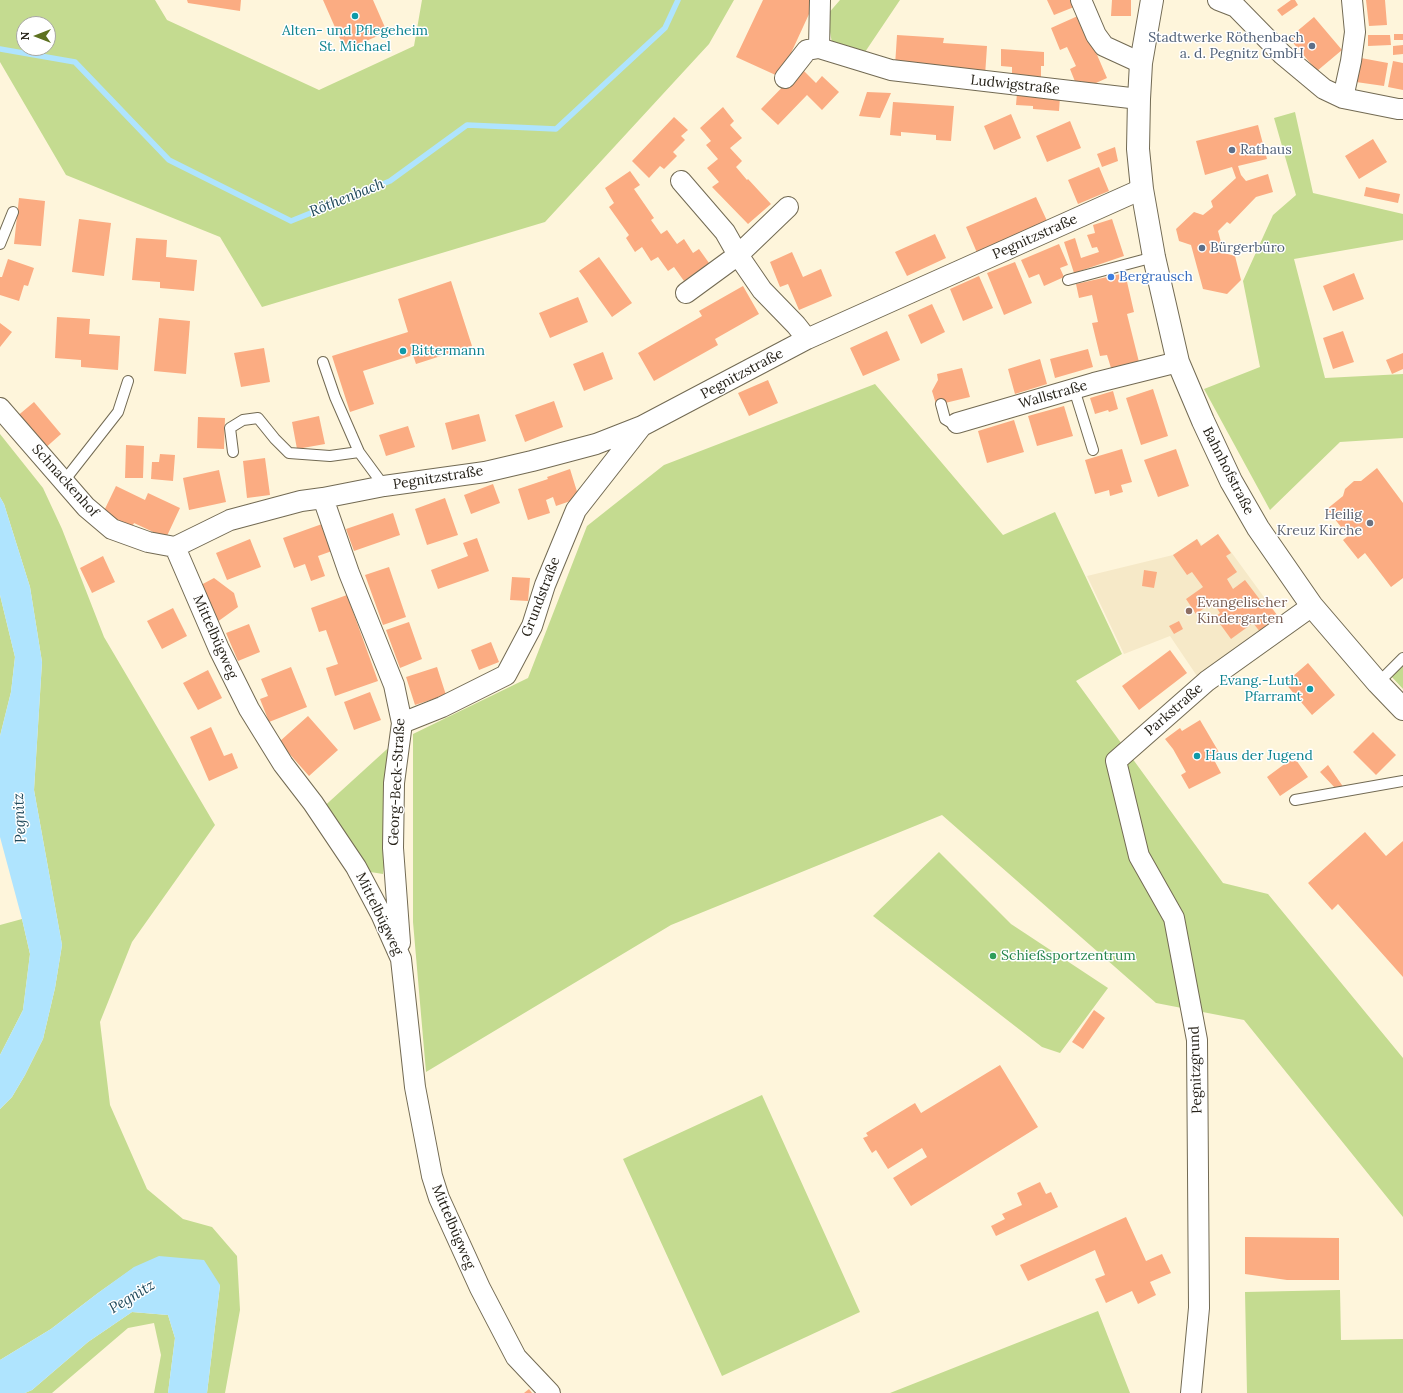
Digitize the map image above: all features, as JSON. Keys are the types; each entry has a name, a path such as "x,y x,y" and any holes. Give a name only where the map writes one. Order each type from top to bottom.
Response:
{"main road":[{"name":"Bahnhofstraße","path":"1152,0 1142,63 1139,99 1138,149 1142,189 1154,256 1178,362 1203,422 1231,481 1258,528 1312,606 1378,682 1403,708"}],"street":[{"path":"785,78 807,50 819,48 820,0"},
{"path":"1081,0 1096,35 1104,46 1142,63"},
{"path":"1218,0 1236,7 1282,54 1324,88 1343,98 1403,109"},
{"path":"1343,98 1351,61 1355,32 1352,0"},
{"name":"Ludwigstraße","path":"819,48 891,70 1139,99"},
{"path":"681,181 725,232 738,255 762,290 796,325 807,340"},
{"name":"Pegnitzstraße","path":"323,498 384,486 485,472 596,444 642,426 807,340 1142,189"},
{"path":"686,294 738,255 788,207"},
{"name":"Wallstraße","path":"957,423 1074,389 1178,362"},
{"name":"Schnackenhof","path":"0,408 86,507 112,529 148,542 175,547"},
{"name":"Grundstraße","path":"402,723 442,707 506,675 532,626 545,585 576,510 642,426"},
{"path":"175,547 230,520 301,501 323,498"},
{"name":"Georg-Beck-Straße","path":"323,498 349,574 394,685 402,723 394,783 393,848 401,959"},
{"name":"Mittelbügweg","path":"175,547 219,649 249,709 283,764 313,803 356,867 381,914 401,959 415,1087 432,1176 439,1198 480,1288 516,1357 550,1393"},
{"name":"Parkstraße","path":"1116,761 1207,681 1312,606"},
{"name":"Pegnitzgrund","path":"1116,761 1139,856 1174,918 1197,1040 1199,1308 1191,1393"}],"lane":[{"path":"0,244 13,212"},
{"path":"1068,280 1154,256"},
{"path":"323,362 335,397 359,452 384,486"},
{"path":"64,481 118,412 128,381"},
{"path":"1074,389 1093,450"},
{"name":"Wallstraße","path":"941,404 945,419 950,422 957,423"},
{"path":"233,452 230,428 243,420 258,418 289,453 330,456 359,452"},
{"path":"1378,682 1403,658"},
{"path":"1295,800 1403,781"}],"shaded area":[{"name":"Evangelischer Kindergarten","path":"1218,534 1280,619 1197,676 1170,636 1124,654 1087,576 1173,555 1197,539 1202,545"}],"green space":[{"path":"0,0 155,0 167,20 319,90 414,46 422,0 734,0 709,44 545,222 262,307 220,237 66,175 0,62"},
{"path":"840,0 900,0 865,52 832,43 827,15"},
{"path":"1295,112 1313,193 1403,214 1403,240 1294,259 1325,378 1403,374 1403,438 1340,442 1270,510 1204,389 1260,367 1243,281 1273,215 1296,195 1274,118"},
{"path":"875,384 1003,535 1055,512 1122,654 1076,681 1223,883 1268,894 1403,1058 1403,1217 1244,1020 1156,1003 942,815 671,925 426,1072 413,922 413,734 528,678 587,526 664,465"},
{"path":"0,434 43,488 62,529 104,637 215,825 132,942 100,1022 110,1105 147,1189 183,1219 212,1227 237,1256 240,1310 225,1393 207,1393 220,1285 135,1267 51,1329 0,1360 0,1109 12,1097 43,1039 55,988 62,945 34,790 42,662 30,587 4,504 0,497"},
{"path":"0,595 15,657 11,692 0,736"},
{"path":"1403,663 1403,689 1390,675"},
{"path":"397,740 393,793 383,874 358,870 319,811"},
{"name":"Schießsportzentrum","path":"939,852 1011,924 1108,988 1060,1053 1042,1047 873,916"},
{"path":"22,919 30,954 23,1010 0,1055 0,925"},
{"path":"762,1095 860,1312 722,1376 623,1159"},
{"path":"1340,1290 1341,1340 1403,1339 1403,1393 1247,1393 1245,1292"},
{"path":"1098,1311 1130,1393 890,1393"},
{"path":"132,1312 168,1315 175,1338 168,1393 154,1393 161,1355 154,1323 128,1328 52,1393 25,1393 32,1390 88,1342"}],"water":[{"name":"Pegnitz","path":"0,497 4,504 30,587 42,662 34,790 62,945 55,988 43,1039 12,1097 0,1109 0,1055 23,1010 30,954 0,837 0,736 11,692 15,657 0,595"},
{"name":"Pegnitz","path":"159,1256 204,1260 220,1285 207,1393 168,1393 175,1338 168,1315 132,1312 88,1342 32,1390 25,1393 0,1393 0,1360 51,1329 134,1267"}],"building":[{"path":"187,0 241,0 240,11 188,3"},
{"name":"Alten- und Pflegeheim St. Michael","path":"323,0 373,0 387,32 345,50"},
{"path":"763,0 815,1 780,77 736,57"},
{"path":"1047,0 1071,0 1074,7 1054,15"},
{"path":"1112,0 1131,0 1131,16 1111,16"},
{"path":"1291,0 1295,0 1298,5 1282,16 1277,10"},
{"path":"1366,0 1385,0 1387,25 1369,26"},
{"path":"1080,15 1107,78 1085,88 1082,81 1076,84 1070,69 1076,66 1067,47 1060,50 1051,28"},
{"path":"1314,17 1342,50 1317,71 1289,38"},
{"path":"1394,34 1403,34 1403,40 1394,40"},
{"path":"897,35 944,38 943,43 987,46 985,76 895,66"},
{"path":"1368,35 1390,35 1391,45 1368,46"},
{"path":"1403,45 1403,54 1393,55 1393,46"},
{"path":"1001,49 1044,52 1044,66 1041,66 1041,81 1012,79 1012,67 1001,66"},
{"path":"1361,58 1388,63 1384,86 1356,82"},
{"path":"1393,61 1403,63 1403,90 1388,87"},
{"path":"801,68 816,83 822,76 839,92 822,110 807,95 778,125 761,109"},
{"path":"867,92 891,93 880,118 859,116"},
{"path":"1017,93 1060,97 1059,111 1033,109 1033,106 1016,105"},
{"path":"893,102 954,106 951,141 936,140 936,135 901,132 901,136 890,135"},
{"path":"723,107 734,121 730,125 742,138 730,148 742,161 736,167 771,204 748,224 712,187 719,182 707,168 718,159 706,145 711,141 700,128"},
{"path":"1011,114 1021,138 994,150 984,126"},
{"path":"674,117 688,130 681,136 685,140 673,152 677,156 664,169 660,166 649,178 632,161"},
{"path":"1070,121 1081,148 1047,162 1036,136"},
{"path":"1258,125 1267,159 1238,166 1241,175 1246,181 1268,174 1273,192 1256,197 1230,224 1227,222 1218,231 1224,253 1235,256 1241,280 1227,294 1203,289 1191,245 1179,241 1176,229 1194,212 1203,215 1213,207 1211,201 1236,178 1232,167 1205,175 1196,141"},
{"path":"1373,139 1387,162 1359,179 1345,156"},
{"path":"1115,147 1118,161 1102,167 1097,154"},
{"path":"1099,167 1109,191 1078,204 1068,180"},
{"path":"630,171 640,185 634,189 654,218 651,220 661,234 667,230 677,244 684,239 693,253 699,249 709,263 684,281 674,267 668,271 658,257 651,261 642,247 635,252 626,238 629,235 609,207 614,203 605,188"},
{"path":"1366,187 1400,194 1398,203 1364,196"},
{"path":"1036,197 1048,223 978,255 966,227"},
{"path":"19,198 45,201 41,246 14,244"},
{"path":"79,219 111,223 104,276 72,272"},
{"path":"1112,219 1124,256 1074,273 1064,242 1075,238 1081,258 1099,252 1097,247 1092,248 1087,235 1095,233 1093,225"},
{"path":"935,234 946,258 907,276 895,252"},
{"path":"136,238 167,240 166,257 197,260 194,291 160,288 160,282 132,280"},
{"path":"1059,244 1068,265 1060,268 1064,277 1044,286 1039,274 1029,278 1021,260"},
{"path":"792,252 803,277 821,269 832,296 799,310 788,284 780,287 770,262"},
{"path":"599,257 632,303 612,317 579,271"},
{"path":"8,259 34,268 28,286 24,285 19,301 0,295 0,277 2,277"},
{"path":"1015,262 1032,303 1004,315 987,273"},
{"path":"1125,273 1134,312 1127,314 1139,362 1111,368 1107,355 1100,356 1092,323 1098,322 1092,295 1079,298 1076,284"},
{"path":"1354,273 1364,299 1333,311 1323,286"},
{"path":"979,276 993,308 963,321 950,289"},
{"name":"Bittermann","path":"451,281 472,346 416,364 413,355 363,371 374,404 350,412 332,356 408,332 398,299"},
{"path":"743,286 759,314 715,339 718,345 654,381 638,353 702,316 699,311"},
{"path":"578,297 588,322 550,338 539,313"},
{"path":"932,304 945,332 921,344 908,315"},
{"path":"57,317 90,319 89,334 120,336 118,370 81,367 81,360 55,358"},
{"path":"159,318 190,321 186,374 154,371"},
{"path":"0,323 12,332 0,347"},
{"path":"887,331 900,360 863,376 850,348"},
{"path":"1343,331 1354,362 1333,369 1323,338"},
{"path":"264,348 270,382 241,387 234,353"},
{"path":"1088,349 1093,367 1055,378 1050,359"},
{"path":"603,352 613,379 584,391 573,364"},
{"path":"1403,353 1403,369 1392,374 1386,360"},
{"path":"1040,359 1047,384 1015,394 1008,369"},
{"path":"962,368 970,397 936,404 932,391 938,380 937,374"},
{"path":"768,380 778,403 749,416 738,393"},
{"path":"1153,389 1168,436 1141,445 1126,398"},
{"path":"1113,391 1118,409 1095,414 1090,398"},
{"path":"554,401 563,427 525,442 515,415"},
{"path":"34,402 61,434 43,450 15,418"},
{"path":"1064,406 1073,436 1037,446 1028,416"},
{"path":"479,414 486,441 452,450 445,423"},
{"path":"319,416 325,444 297,449 292,422"},
{"path":"198,417 225,418 224,449 197,448"},
{"path":"1014,420 1024,452 987,463 978,431"},
{"path":"408,426 415,447 386,456 379,435"},
{"path":"126,445 144,446 143,478 125,478"},
{"path":"1122,449 1132,482 1121,485 1123,492 1110,496 1109,490 1095,494 1085,460"},
{"path":"1176,449 1189,486 1158,497 1144,460"},
{"path":"160,454 175,455 173,481 151,479 152,462 159,462"},
{"path":"265,458 270,495 247,498 243,461"},
{"name":"Heilig Kreuz Kirche","path":"1377,468 1403,503 1403,578 1391,587 1365,553 1358,559 1343,540 1348,536 1327,509 1343,496 1345,489 1354,481 1361,481"},
{"path":"570,469 579,498 556,506 553,497 546,500 550,513 528,520 518,489 548,479 547,477"},
{"path":"219,470 226,502 189,510 183,478"},
{"path":"493,484 500,503 471,514 464,495"},
{"path":"116,486 145,500 148,493 180,508 166,538 134,523 131,529 102,515"},
{"path":"445,498 458,535 427,545 415,509"},
{"path":"393,513 400,535 354,551 346,529"},
{"path":"322,524 332,551 318,556 325,576 311,581 305,564 294,568 283,538"},
{"path":"1218,534 1231,553 1226,556 1237,572 1227,579 1233,589 1245,580 1264,605 1268,603 1280,619 1261,633 1253,623 1231,639 1215,617 1220,613 1213,602 1196,614 1186,599 1203,587 1192,572 1187,575 1173,555 1197,539 1201,546"},
{"path":"477,538 489,571 438,589 431,570 468,556 463,543"},
{"path":"250,539 261,567 227,580 216,553"},
{"path":"103,556 115,582 92,593 80,568"},
{"path":"389,567 406,617 383,625 365,575"},
{"path":"1144,570 1157,572 1154,588 1142,586"},
{"path":"512,577 530,578 528,601 510,600"},
{"path":"214,578 234,593 238,607 213,625 199,586"},
{"path":"347,595 378,681 335,696 326,668 338,664 326,630 319,632 311,608"},
{"path":"173,608 187,636 162,649 147,621"},
{"path":"1179,621 1183,629 1174,634 1169,626"},
{"path":"409,622 422,659 400,668 386,630"},
{"path":"249,624 260,652 238,661 226,633"},
{"path":"491,642 499,662 479,670 471,650"},
{"path":"1170,650 1187,673 1139,710 1122,686"},
{"name":"Evang.-Luth. Pfarramt","path":"1308,663 1335,695 1312,715 1285,683"},
{"path":"291,667 307,707 269,722 260,699 268,696 261,679"},
{"path":"437,667 446,695 415,705 406,677"},
{"path":"208,670 222,698 198,710 183,683"},
{"path":"370,692 381,720 354,730 344,702"},
{"path":"308,716 338,750 309,776 279,742"},
{"name":"Haus der Jugend","path":"1200,720 1220,754 1213,758 1221,773 1189,789 1181,775 1186,772 1173,749 1165,739 1180,728 1182,731"},
{"path":"211,727 224,756 232,753 238,768 209,781 190,737"},
{"path":"1373,732 1396,755 1376,775 1353,752"},
{"path":"1294,757 1308,777 1280,796 1267,777"},
{"path":"1328,765 1344,788 1336,789 1320,772"},
{"path":"1365,832 1386,856 1403,841 1403,977 1338,904 1332,910 1308,883"},
{"path":"1094,1010 1105,1018 1083,1049 1072,1042"},
{"path":"1000,1065 1038,1127 911,1206 893,1178 927,1157 922,1148 888,1169 876,1150 872,1153 863,1138 868,1136 866,1133 915,1103 921,1113"},
{"path":"1040,1182 1046,1194 1051,1192 1058,1207 996,1236 991,1226 1005,1219 1002,1214 1022,1205 1017,1193"},
{"path":"1126,1217 1146,1261 1162,1254 1171,1273 1150,1282 1156,1295 1138,1304 1132,1291 1106,1303 1095,1279 1105,1275 1095,1250 1028,1281 1020,1265"},
{"path":"1245,1237 1339,1238 1339,1280 1287,1280 1245,1274"},
{"path":"529,1389 532,1393 524,1393"}],"waterway":[{"name":"Röthenbach","path":"0,49 75,62 169,160 291,221 390,181 467,125 556,129 665,28 678,0"}],"place":[{"name":"Alten- und Pflegeheim St. Michael","path":"355,16"},
{"name":"Stadtwerke Röthenbach a. d. Pegnitz GmbH","path":"1312,46"},
{"name":"Rathaus","path":"1232,150"},
{"name":"Bürgerbüro","path":"1202,248"},
{"name":"Bergrausch","path":"1111,277"},
{"name":"Bittermann","path":"403,351"},
{"name":"Heilig Kreuz Kirche","path":"1370,523"},
{"name":"Evangelischer Kindergarten","path":"1189,611"},
{"name":"Evang.-Luth. Pfarramt","path":"1310,689"},
{"name":"Haus der Jugend","path":"1197,756"},
{"name":"Schießsportzentrum","path":"993,956"}]}
